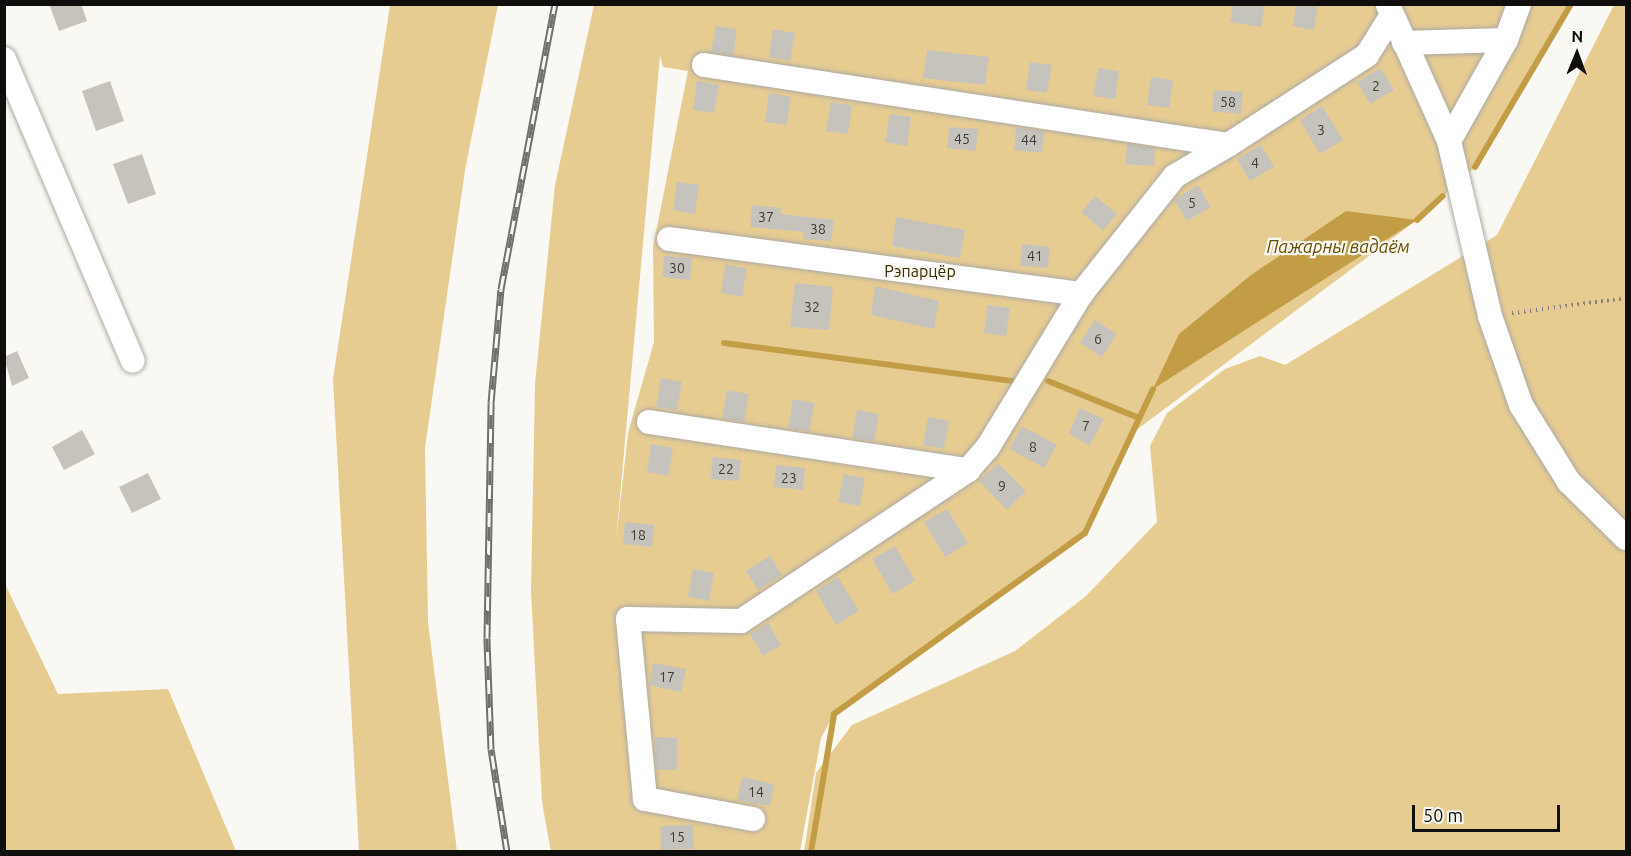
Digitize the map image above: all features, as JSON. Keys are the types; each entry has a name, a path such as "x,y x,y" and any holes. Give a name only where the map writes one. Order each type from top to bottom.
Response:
{"street":[{"path":"1449,141 1506,40 1519,4"},
{"path":"1390,10 1449,141 1490,316 1521,405 1569,482 1626,538"},
{"path":"753,819 645,800 628,619 741,621 968,470 988,447 1081,294 1143,210 1175,176 1228,145 1367,55 1390,10"},
{"path":"1404,43 1506,40"},
{"path":"4,59 133,362"},
{"path":"704,65 1228,145"},
{"path":"669,239 1081,294"},
{"path":"649,422 968,470"}],"path":[{"path":"1490,316 1626,298"}],"green space":[{"path":"390,5 498,5 465,170 425,448 428,622 457,851 359,851 333,379"},
{"name":"Рэпарцёр","path":"594,5 1571,5 1475,167 1417,220 1131,434 1085,533 834,714 821,738 800,851 551,852 542,802 531,591 535,384 555,185","holes":["660,56 663,67 688,71 653,247 654,342 628,433 616,541"]},
{"path":"1614,5 1626,5 1626,851 804,852 816,773 852,725 1015,651 1086,596 1157,522 1150,446 1167,413 1225,369 1260,356 1285,365 1497,235"},
{"path":"5,584 58,694 168,689 236,851 5,851"}],"water":[{"name":"Пажарны вадаём","path":"1346,211 1417,220 1153,389 1179,334 1251,275"}],"building":[{"path":"49,4 81,4 87,21 59,31"},
{"path":"1233,4 1265,4 1261,27 1230,22"},
{"path":"1296,4 1318,4 1314,30 1293,26"},
{"path":"716,26 737,29 733,55 711,52"},
{"path":"773,29 795,33 790,61 769,57"},
{"path":"927,50 989,57 985,85 923,78"},
{"path":"1030,62 1052,65 1047,93 1026,90"},
{"path":"1098,68 1119,71 1115,99 1093,96"},
{"path":"1381,68 1394,90 1370,104 1357,82"},
{"path":"1151,77 1173,80 1169,108 1147,105"},
{"path":"110,81 124,121 96,131 82,91"},
{"path":"697,81 719,85 714,113 693,110"},
{"path":"1214,90 1243,92 1241,114 1212,111"},
{"path":"769,93 791,97 787,125 765,122"},
{"path":"831,102 852,106 848,134 826,131"},
{"path":"1322,106 1343,140 1320,154 1300,120"},
{"path":"890,114 911,117 907,146 885,142"},
{"path":"949,127 978,129 976,151 947,148"},
{"path":"1016,128 1044,131 1042,153 1014,150"},
{"path":"1127,144 1155,148 1154,166 1125,164"},
{"path":"1261,145 1274,167 1250,181 1237,159"},
{"path":"142,154 156,194 128,204 113,164"},
{"path":"677,182 699,185 695,214 673,210"},
{"path":"1198,185 1211,207 1187,221 1174,200"},
{"path":"1095,196 1117,214 1103,231 1081,212"},
{"path":"752,205 781,208 780,214 834,220 831,241 803,239 804,232 750,227"},
{"path":"896,217 965,230 960,258 892,246"},
{"path":"1022,244 1050,247 1048,268 1020,266"},
{"path":"664,256 692,258 690,280 662,277"},
{"path":"725,265 747,268 742,297 721,293"},
{"path":"795,283 833,287 829,330 790,327"},
{"path":"875,286 939,301 934,329 871,315"},
{"path":"988,305 1010,308 1006,336 984,333"},
{"path":"1095,320 1117,334 1102,357 1080,343"},
{"path":"17,351 29,378 12,386 4,357"},
{"path":"661,378 682,382 677,410 656,407"},
{"path":"727,390 749,394 744,422 722,418"},
{"path":"793,399 815,403 809,431 788,428"},
{"path":"1080,408 1104,419 1089,446 1069,433"},
{"path":"857,410 879,414 874,441 852,438"},
{"path":"928,417 949,421 944,449 923,445"},
{"path":"1022,426 1057,445 1044,468 1009,449"},
{"path":"82,430 95,454 64,470 52,447"},
{"path":"651,444 673,448 668,476 647,472"},
{"path":"713,457 741,460 739,481 710,479"},
{"path":"998,463 1026,491 1007,510 979,481"},
{"path":"776,465 805,468 803,490 774,487"},
{"path":"148,473 161,499 132,513 119,487"},
{"path":"844,474 865,478 860,506 838,502"},
{"path":"947,509 968,543 945,557 924,522"},
{"path":"625,522 654,525 652,547 623,544"},
{"path":"895,546 915,580 893,594 872,559"},
{"path":"770,556 782,575 758,590 746,571"},
{"path":"693,569 714,573 709,601 688,597"},
{"path":"838,577 859,611 836,625 816,591"},
{"path":"768,623 781,645 763,656 750,634"},
{"path":"653,663 686,669 681,692 649,685"},
{"path":"654,737 677,738 677,770 657,770"},
{"path":"742,777 774,784 770,806 737,800"},
{"path":"693,825 694,849 661,850 660,826"}],"waterway":[{"path":"1475,167 1571,4"},
{"path":"1417,220 1443,196"},
{"path":"724,343 1011,381"},
{"path":"1048,381 1139,418"},
{"path":"811,852 834,714 1085,533 1153,389"}],"railway":[{"path":"507,852 491,749 487,638 491,403 501,289 555,4"}]}
